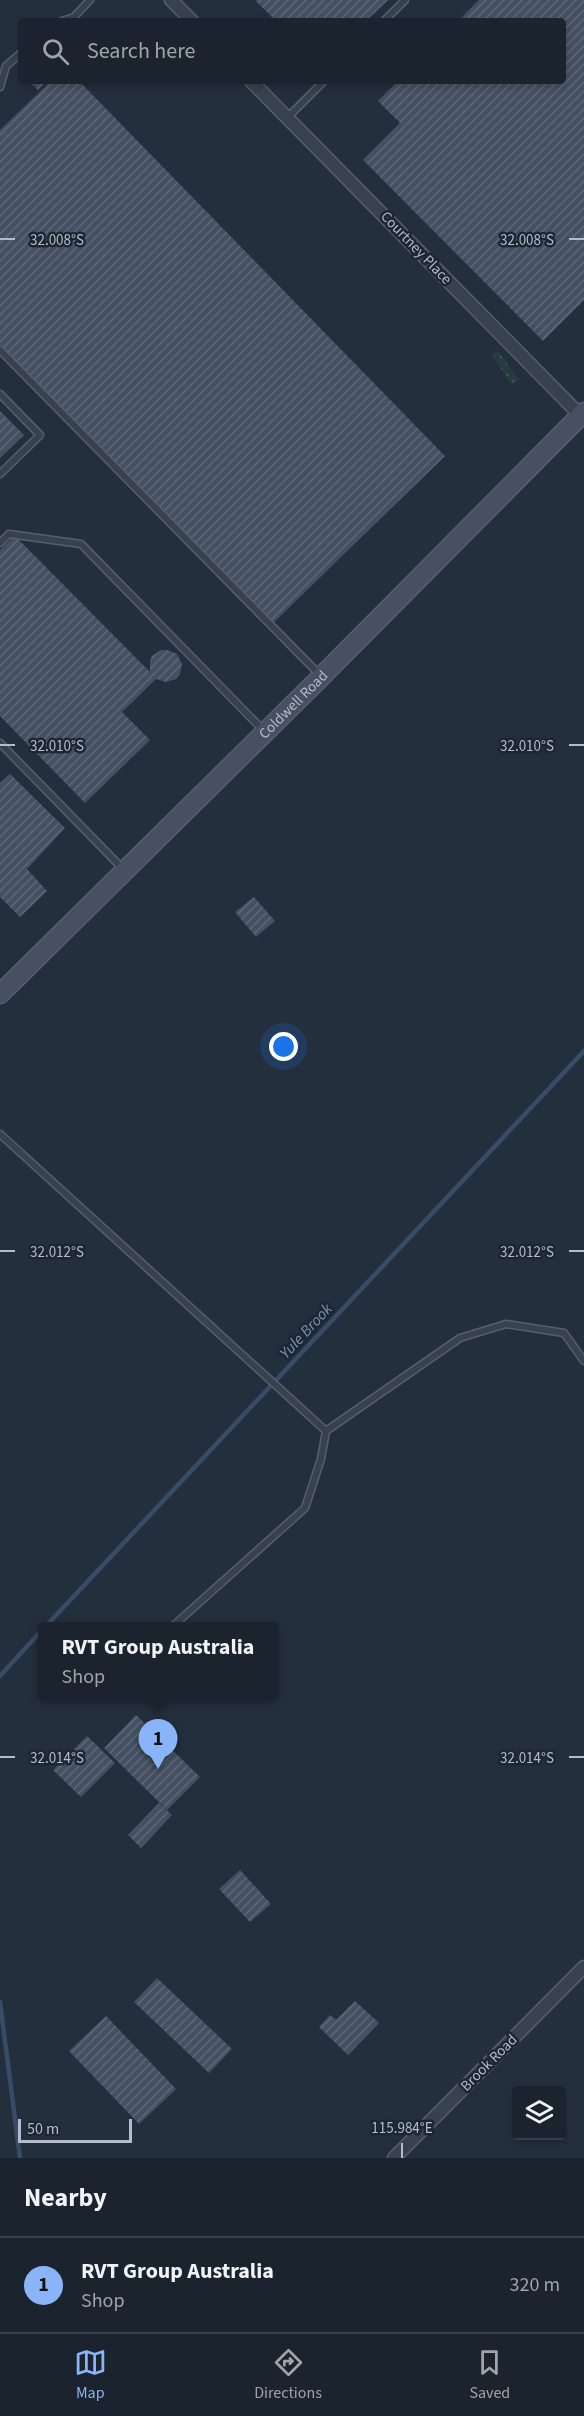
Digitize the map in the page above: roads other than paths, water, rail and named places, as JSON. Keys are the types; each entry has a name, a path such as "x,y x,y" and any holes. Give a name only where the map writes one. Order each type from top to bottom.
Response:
{"street":[{"path":"171,0 189,18"},
{"name":"Courtney Place","path":"254,84 582,414"},
{"name":"Coldwell Road","path":"2,986 125,871 322,677 582,414"},
{"name":"Brook Road","path":"394,2158 584,1968"}],"lane":[{"path":"71,18 90,0"},
{"path":"387,18 405,0"},
{"path":"0,87 6,66 18,56"},
{"path":"287,118 321,84"},
{"path":"0,350 322,677"},
{"path":"0,394 40,435 0,474"},
{"path":"0,543 9,534 81,544 265,732"},
{"path":"0,743 125,871"},
{"path":"0,1134 326,1431"},
{"path":"177,1622 304,1508 321,1459 326,1431 460,1338 506,1324 564,1333 584,1361"}],"waterway":[{"name":"Yule Brook","path":"50,1622 584,1051"},
{"name":"Yule Brook","path":"0,1676 38,1634"},
{"name":"Yule Brook","path":"0,2002 20,2158"}],"place":[{"name":"RVT Group Australia","path":"158,1769"}]}
